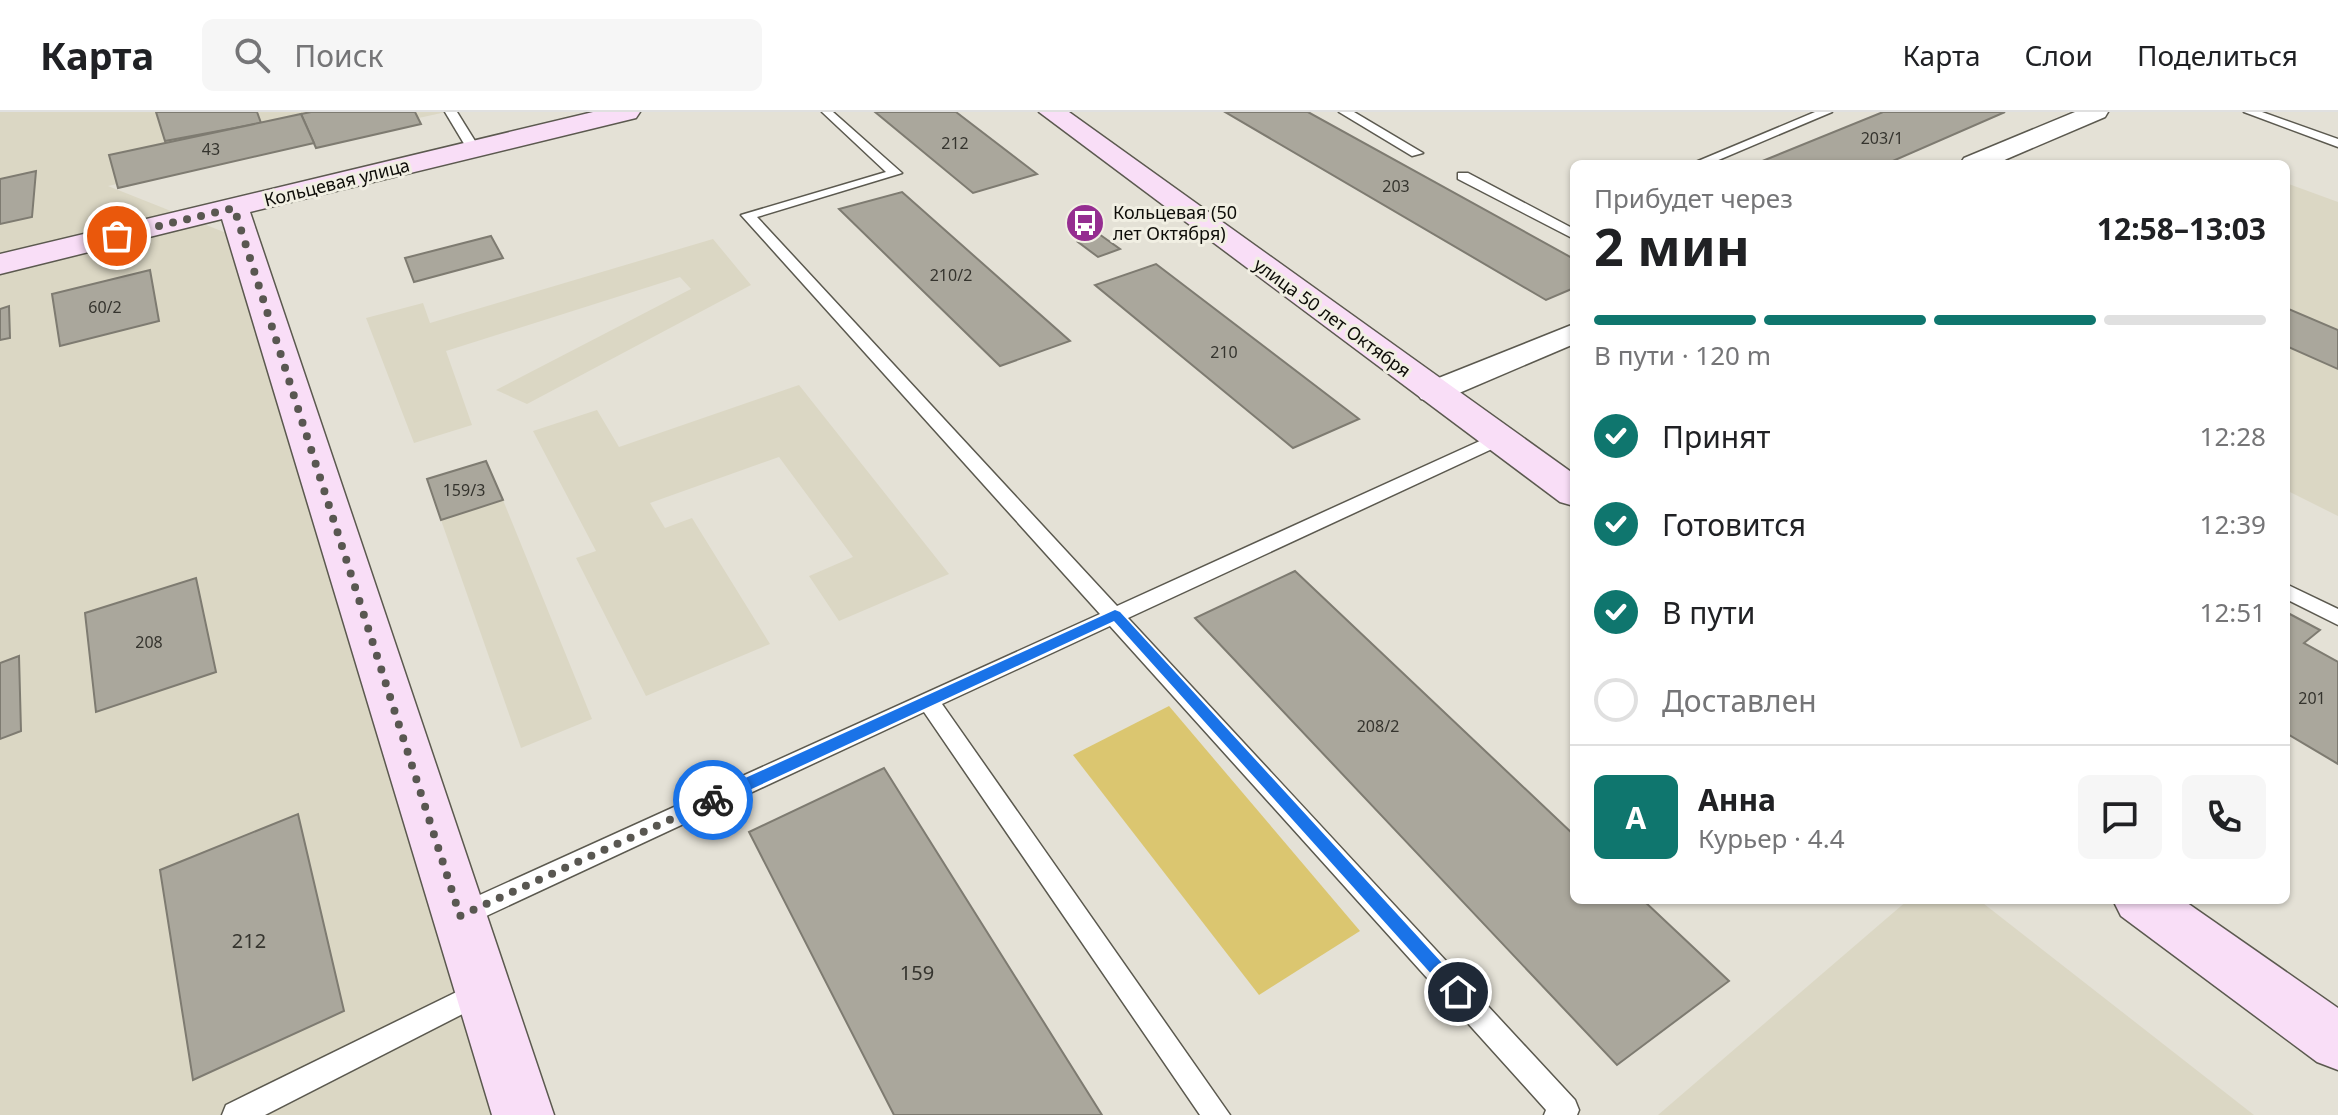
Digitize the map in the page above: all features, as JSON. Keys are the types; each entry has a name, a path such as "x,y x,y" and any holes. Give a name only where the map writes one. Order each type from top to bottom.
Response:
{"street":[{"name":"Кольцевая улица","path":"0,264 627,112"},
{"name":"улица 50 лет Октября","path":"1052,112 1570,490"},
{"path":"1994,160 2096,112"},
{"path":"234,208 523,1115"},
{"path":"1433,392 1570,335"},
{"path":"2146,904 2338,1042"}],"lane":[{"path":"451,112 474,149"},
{"path":"1345,112 1417,153"},
{"path":"1708,160 1826,112"},
{"path":"2250,112 2338,143"},
{"path":"827,113 895,173 748,215 1565,1110 1558,1115"},
{"path":"1463,176 1570,233"},
{"path":"1552,224 1570,217"},
{"path":"460,916 1499,439"},
{"path":"2290,593 2338,618"},
{"path":"928,701 1216,1115"},
{"path":"236,1115 484,991"}],"shaded area":[{"path":"0,112 446,112 108,186 254,244 539,1115 0,1115"},
{"path":"2290,184 2338,202 2338,516 2290,492"},
{"path":"713,239 751,285 527,404 496,390 691,289 680,277 446,351 472,425 414,443 366,318 423,303 430,323"},
{"path":"799,385 949,574 839,621 809,576 853,557 779,457 650,503 665,528 692,518 770,644 646,696 576,558 596,551 533,431 597,410 619,447"},
{"path":"503,500 592,719 521,748 441,520"},
{"path":"1169,706 1360,931 1259,995 1073,755"},
{"path":"1903,904 1984,904 2254,1115 1658,1115"}],"building":[{"path":"156,112 257,112 261,123 165,141"},
{"path":"415,112 421,124 316,148 301,114"},
{"path":"875,112 956,112 1037,174 973,193"},
{"path":"1225,112 1308,112 1570,257 1570,290 1546,300"},
{"path":"1883,112 2005,112 1895,160 1765,160"},
{"path":"301,114 314,143 118,188 109,155"},
{"path":"36,171 32,217 0,224 0,179"},
{"path":"902,192 1070,341 1000,366 839,209"},
{"path":"1099,234 1120,249 1098,257 1078,242"},
{"path":"491,236 503,258 414,282 405,258"},
{"path":"1156,264 1359,419 1293,448 1095,285"},
{"path":"150,270 159,321 60,346 52,294"},
{"path":"9,306 10,338 0,340 0,309"},
{"path":"2290,310 2338,330 2338,369 2290,348"},
{"path":"486,461 503,500 441,520 427,479"},
{"path":"1295,571 1570,831 1570,904 1647,904 1729,981 1617,1065 1195,618"},
{"path":"196,578 216,672 96,712 85,613"},
{"path":"2290,614 2320,630 2304,643 2338,662 2338,764 2290,735"},
{"path":"19,656 21,731 0,739 0,663"},
{"path":"884,768 1102,1115 894,1115 749,832"},
{"path":"298,814 344,1011 193,1080 160,870"}],"way so far":[{"path":"117,236 234,208 460,916 713,800"}],"place":[{"name":"Кольцевая (50 лет Октября)","path":"1085,223"}],"route":[{"path":"713,800 1115,615 1458,992"}]}
